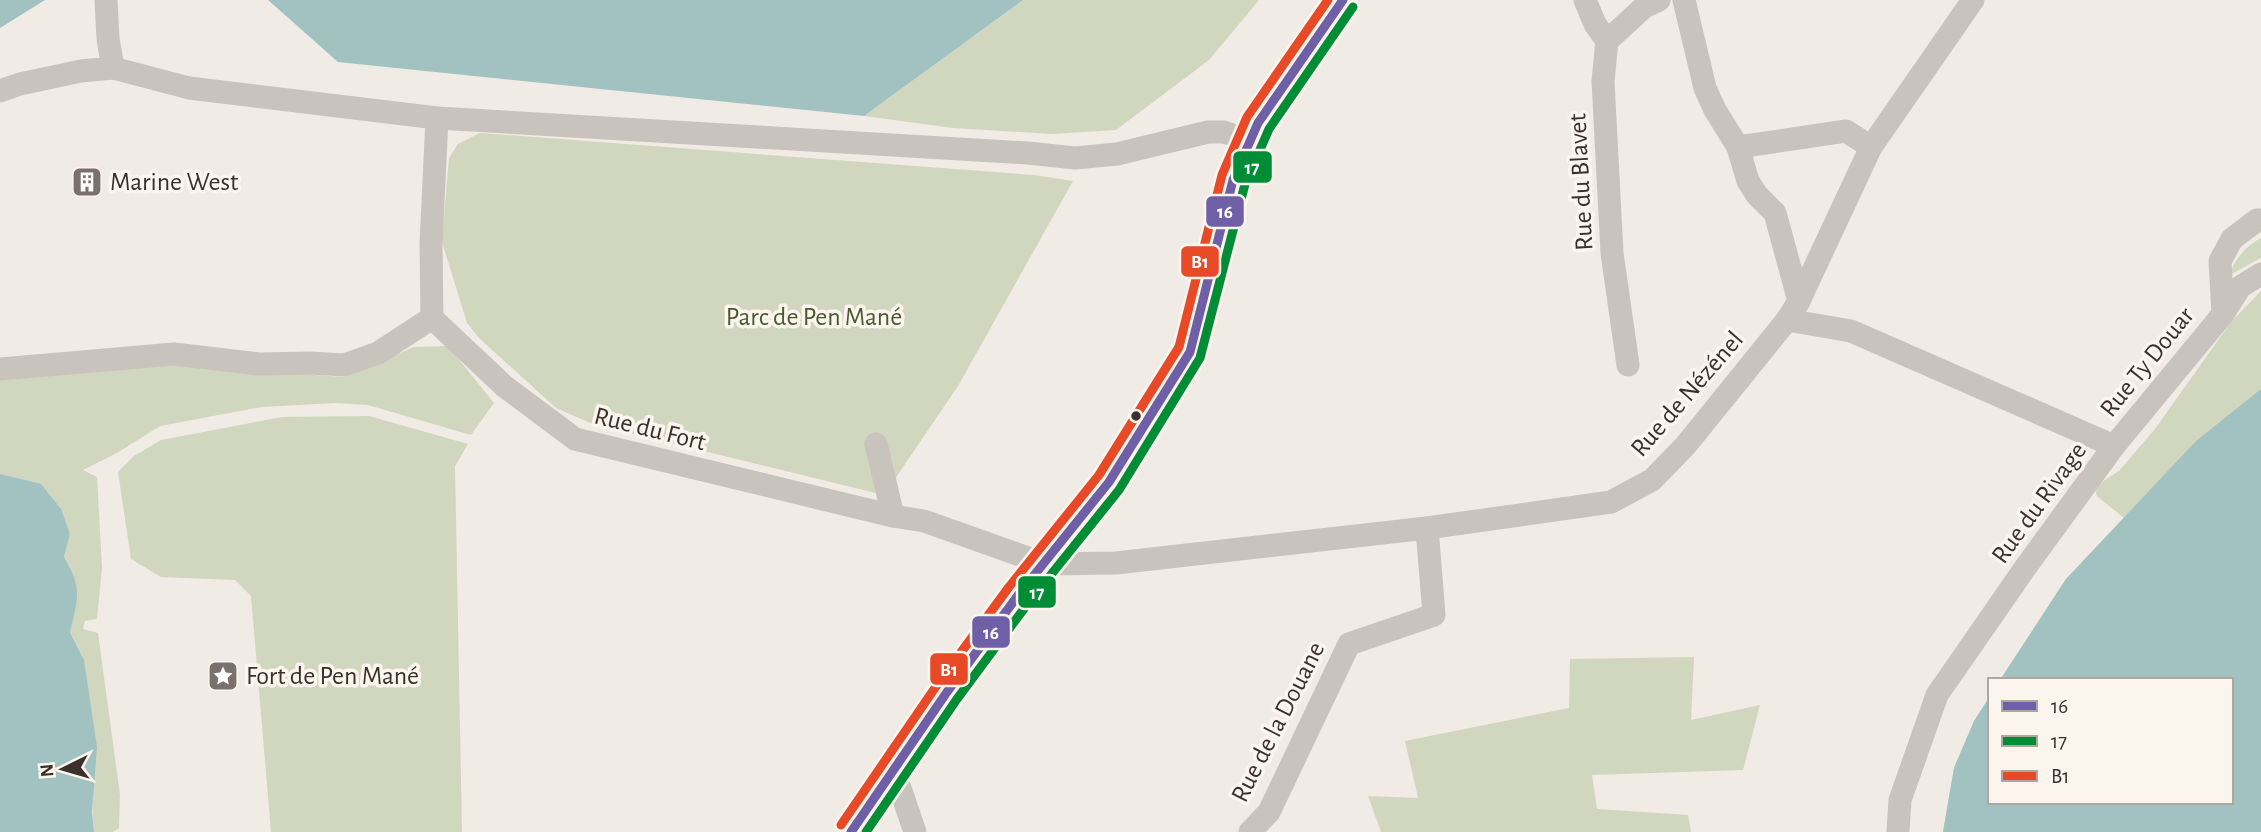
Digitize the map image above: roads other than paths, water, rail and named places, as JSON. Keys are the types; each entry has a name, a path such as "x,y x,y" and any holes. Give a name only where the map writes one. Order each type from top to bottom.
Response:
{"street":[{"path":"106,0 108,40 113,68"},
{"path":"851,832 1019,594 1109,482 1190,352 1233,180 1258,123 1343,0"},
{"path":"1585,0 1595,24 1607,41 1644,7 1659,0"},
{"path":"1684,0 1705,88 1738,147 1748,181 1757,195 1775,213 1793,311"},
{"name":"Rue de Nézénel","path":"1045,564 1116,562 1427,528 1611,502 1652,480 1686,445 1793,311 1871,147 1973,0"},
{"name":"Rue du Blavet","path":"1607,41 1603,82 1612,253 1628,365"},
{"path":"0,91 44,79 113,68 189,88 437,118 1014,152 1074,158 1117,154 1208,132 1224,132 1250,141"},
{"path":"0,369 174,354 259,365 344,365 377,353 432,318 431,244 437,118"},
{"path":"1738,147 1846,131 1871,147"},
{"name":"Rue Ty Douar","path":"2223,314 2220,261 2232,239 2257,220 2261,220"},
{"name":"Rue Ty Douar","path":"2115,446 2223,314 2240,287 2261,274"},
{"name":"Rue du Rivage","path":"1793,311 1851,331 2115,446 2025,568 1937,695 1899,800 1898,832"},
{"name":"Rue du Fort","path":"432,318 504,386 575,439 893,516 924,521 1045,564"},
{"path":"876,444 893,516"},
{"name":"Rue de la Douane","path":"1250,832 1269,813 1349,644 1434,615 1427,528"},
{"path":"890,775 900,788 915,832"}],"water":[{"path":"0,0 45,0 0,28"},
{"path":"268,0 1023,0 864,116 338,62"},
{"path":"2261,389 2261,832 1943,832 1954,768 1974,721 1988,699 1988,804 2233,804 2233,678 2001,678 2066,579 2196,441"},
{"path":"0,474 41,484 61,509 70,534 64,557 74,577 77,594 70,632 84,660 97,747 92,811 94,832 0,832"}],"place":[{"name":"Marine West","path":"87,182"},
{"name":"Fort de Pen Mané","path":"223,676"}],"park label":[{"name":"Parc de Pen Mané","path":"814,317"}]}
